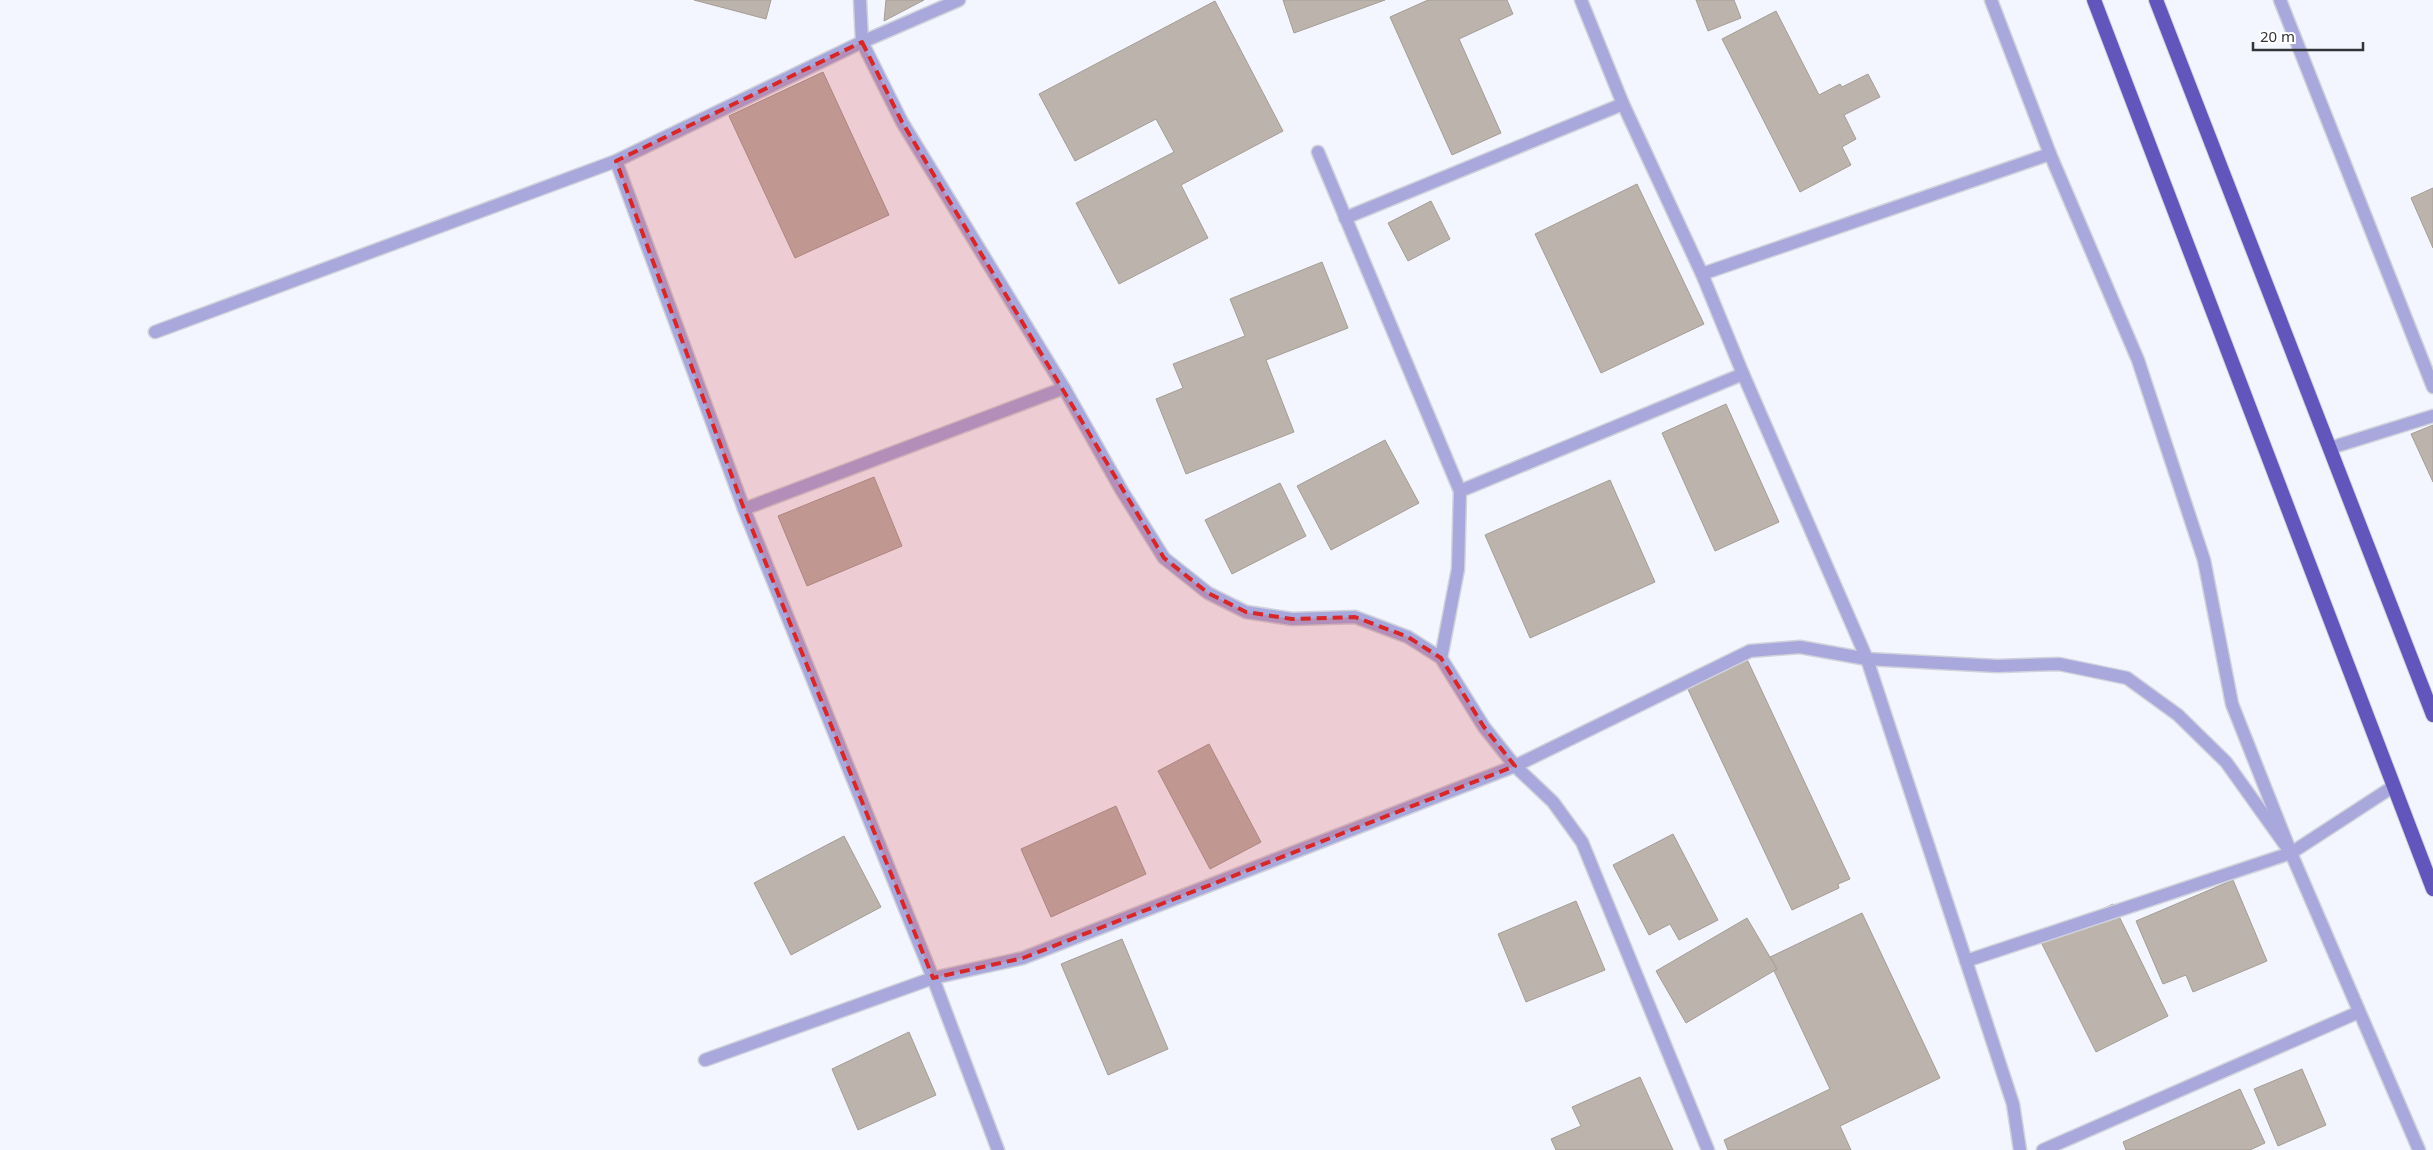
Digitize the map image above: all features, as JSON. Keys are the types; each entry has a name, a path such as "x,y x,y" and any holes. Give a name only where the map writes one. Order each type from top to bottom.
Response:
{"highway":[{"path":"2094,0 2433,889"},
{"path":"2156,0 2433,715"}],"street":[{"path":"860,0 862,42 902,122 1064,388 1122,491 1164,558 1208,593 1246,612 1292,619 1355,617 1408,637 1441,658 1484,727 1515,766 1553,802 1582,842 1708,1150"},
{"path":"155,332 616,161 862,42 959,0"},
{"path":"1581,0 1623,104 1702,274 1743,374 1867,659 2013,1104 2020,1150"},
{"path":"1991,0 2050,154 2138,360 2204,560 2232,704 2290,853 2419,1150"},
{"path":"2280,0 2433,387"},
{"path":"1346,218 1623,104"},
{"path":"1318,152 1460,491 1458,569 1441,658"},
{"path":"1702,274 2050,154"},
{"path":"616,161 744,509 933,978 998,1150"},
{"path":"1460,491 1743,374"},
{"path":"744,509 1064,388"},
{"path":"2330,448 2433,416"},
{"path":"705,1060 933,978 1023,958 1515,766 1750,651 1800,647 1867,659 1997,666 2059,664 2127,678 2178,715 2226,762 2290,853"},
{"path":"1966,961 2290,853 2394,786"},
{"path":"2043,1150 2358,1012"}],"highlighted area":[{"path":"862,42 902,122 1164,558 1208,593 1246,612 1292,619 1355,617 1408,637 1441,658 1484,727 1515,766 1023,958 933,978 744,509 616,161"}],"building":[{"path":"694,0 771,0 766,19"},
{"path":"886,0 924,0 884,21"},
{"path":"1283,0 1385,0 1294,33"},
{"path":"1428,0 1507,0 1513,14 1459,39 1501,133 1452,155 1390,17"},
{"path":"1696,0 1734,0 1741,18 1708,31"},
{"path":"1215,1 1283,131 1181,185 1208,238 1119,284 1076,203 1174,152 1156,119 1075,161 1039,94"},
{"path":"1776,11 1819,95 1840,84 1842,87 1868,74 1880,97 1844,115 1856,139 1842,147 1851,165 1800,192 1722,39"},
{"path":"823,72 889,215 795,258 729,116"},
{"path":"1637,184 1704,324 1601,373 1535,234"},
{"path":"2433,188 2433,248 2411,198"},
{"path":"1431,201 1450,239 1408,261 1388,223"},
{"path":"1322,262 1348,328 1266,360 1294,432 1186,474 1156,399 1183,388 1173,364 1245,336 1230,299"},
{"path":"1726,404 1779,522 1715,551 1662,433"},
{"path":"2433,425 2433,482 2411,434"},
{"path":"1385,440 1419,503 1331,550 1297,486"},
{"path":"874,477 902,546 807,586 778,516"},
{"path":"1610,480 1655,582 1530,638 1485,535"},
{"path":"1280,483 1306,536 1232,574 1205,520"},
{"path":"1745,655 1850,879 1838,884 1839,888 1792,910 1685,683"},
{"path":"1209,744 1261,842 1210,869 1158,771"},
{"path":"1116,806 1146,874 1051,917 1021,849"},
{"path":"1673,834 1718,920 1679,940 1670,924 1649,935 1613,865"},
{"path":"844,836 881,907 791,955 754,883"},
{"path":"2233,880 2267,961 2193,992 2186,975 2163,984 2136,921"},
{"path":"1576,901 1605,970 1526,1002 1498,934"},
{"path":"2113,904 2168,1016 2096,1052 2040,940"},
{"path":"1862,913 1940,1078 1840,1126 1851,1150 1728,1150 1724,1140 1830,1089 1768,958"},
{"path":"1747,918 1777,969 1686,1023 1656,971"},
{"path":"1122,939 1168,1049 1108,1075 1061,964"},
{"path":"909,1032 936,1095 858,1130 832,1069"},
{"path":"2302,1069 2326,1125 2278,1146 2254,1089"},
{"path":"1640,1077 1673,1150 1556,1150 1551,1139 1581,1126 1572,1107"},
{"path":"2240,1089 2265,1143 2250,1150 2126,1150 2123,1142"}]}
